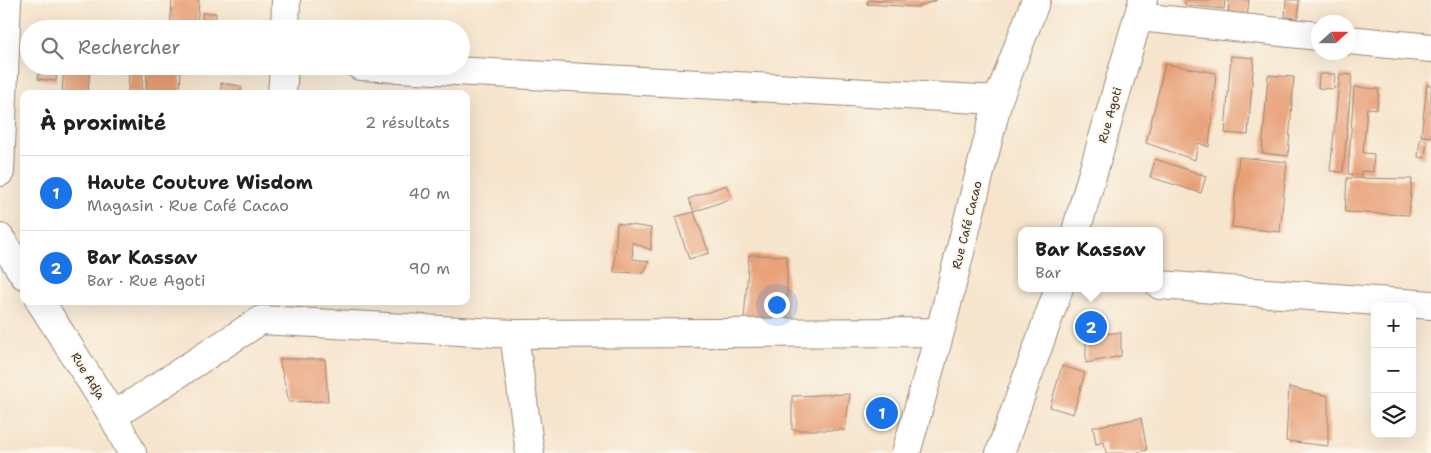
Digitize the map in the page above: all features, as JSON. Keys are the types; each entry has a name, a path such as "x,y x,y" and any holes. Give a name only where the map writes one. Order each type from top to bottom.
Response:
{"street":[{"path":"0,172 7,0"},
{"path":"285,20 286,0"},
{"name":"Rue Café Cacao","path":"906,453 940,332 998,100 1036,0"},
{"path":"1141,9 1311,35"},
{"name":"Rue Agoti","path":"1077,227 1141,9"},
{"path":"1356,41 1431,48"},
{"path":"470,72 998,100"},
{"path":"282,90 283,75"},
{"path":"0,238 20,269"},
{"path":"1163,285 1431,305"},
{"path":"1000,453 1058,292"},
{"name":"Rue Adja","path":"43,305 113,416 132,453"},
{"path":"113,416 262,311 514,334 940,332"},
{"path":"514,334 530,453"}],"building":[{"path":"172,0 199,0 198,20 171,20"},
{"path":"868,0 937,0 917,7 867,4"},
{"path":"1185,0 1225,0 1224,9 1185,5"},
{"path":"1229,0 1249,0 1247,18 1228,16"},
{"path":"1286,0 1299,0 1298,18 1285,17"},
{"path":"202,13 216,13 216,20 202,20"},
{"path":"1231,56 1254,58 1248,135 1225,133"},
{"path":"1165,64 1216,73 1209,147 1198,143 1195,160 1146,143"},
{"path":"1319,74 1335,74 1334,89 1318,88"},
{"path":"1340,74 1352,75 1343,172 1330,171"},
{"path":"38,75 56,75 56,81 38,79"},
{"path":"63,75 89,75 88,90 62,90"},
{"path":"129,75 143,75 142,90 128,90"},
{"path":"147,75 181,75 180,90 146,90"},
{"path":"1268,75 1294,77 1288,156 1262,153"},
{"path":"221,83 241,86 241,90 221,90"},
{"path":"1427,85 1431,85 1431,137 1421,136"},
{"path":"1354,87 1379,89 1377,109 1367,108 1363,153 1374,154 1373,172 1361,171 1361,175 1348,174"},
{"path":"1420,139 1427,140 1425,158 1418,157"},
{"path":"1239,157 1287,162 1280,232 1232,227"},
{"path":"1155,159 1206,176 1201,193 1150,177"},
{"path":"1347,178 1412,179 1409,215 1345,212"},
{"path":"726,185 732,198 694,212 688,199"},
{"path":"694,212 709,253 689,259 675,217"},
{"path":"617,223 651,228 651,250 632,242 633,259 649,261 644,273 614,272"},
{"path":"749,255 787,256 787,336 743,333"},
{"path":"1121,332 1121,356 1086,363 1086,336"},
{"path":"279,359 325,359 328,401 289,402"},
{"path":"1062,366 1085,373 1073,414 1050,407"},
{"path":"1289,387 1328,396 1328,446 1286,441"},
{"path":"850,394 845,430 792,430 792,396"},
{"path":"1141,418 1147,450 1135,453 1106,453 1104,442 1096,444 1093,427"}],"place":[{"name":"Bar Kassav","path":"1091,327"},
{"name":"Haute Couture Wisdom","path":"882,413"}]}
